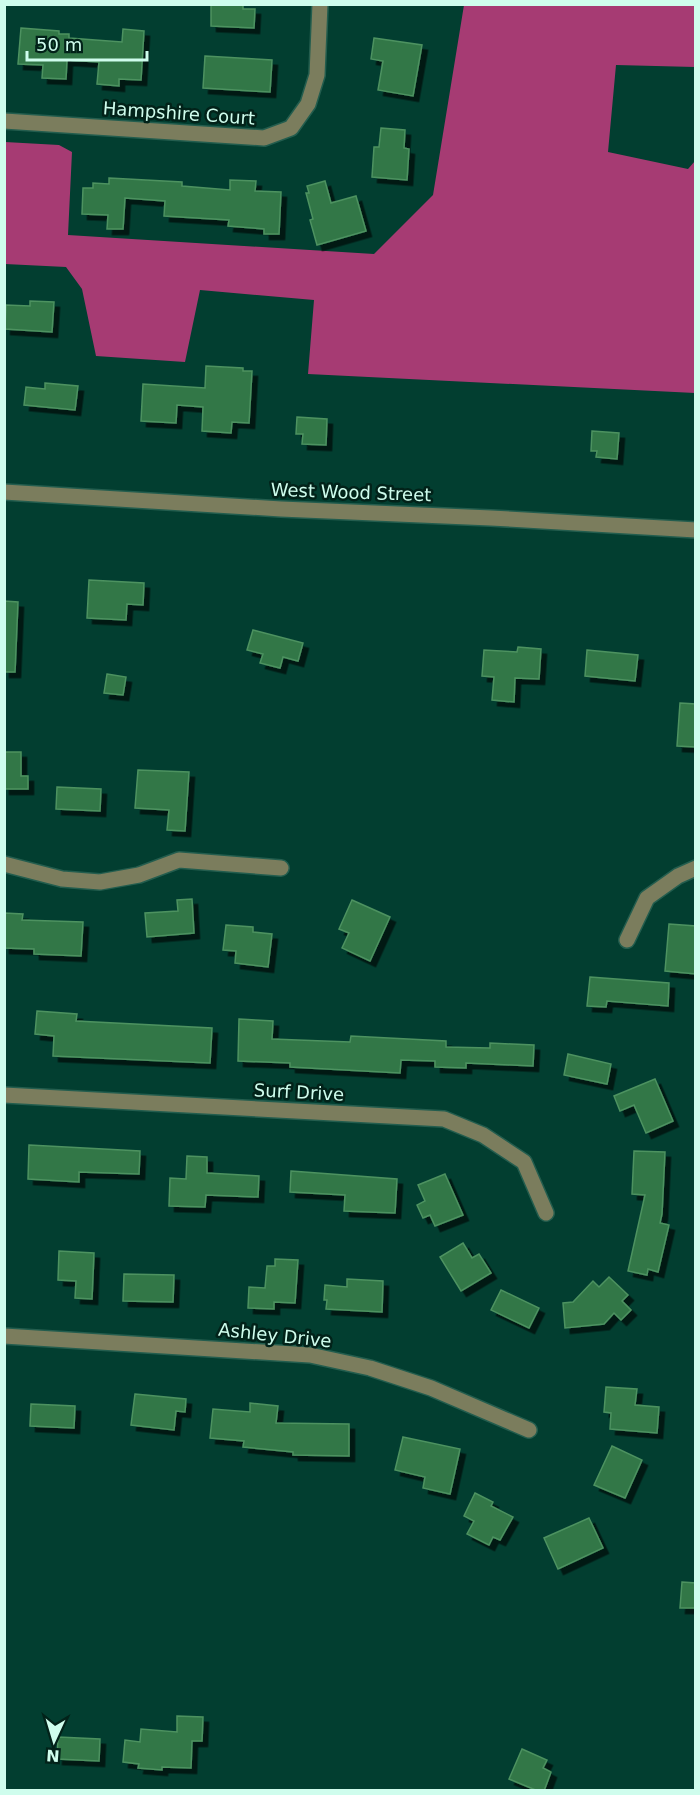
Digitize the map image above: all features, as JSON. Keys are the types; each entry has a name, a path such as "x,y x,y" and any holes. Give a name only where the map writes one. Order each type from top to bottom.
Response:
{"street":[{"name":"Hampshire Court","path":"4,121 264,138 291,128 308,104 317,75 320,4"},
{"name":"West Wood Street","path":"4,492 696,530"},
{"path":"4,864 62,879 100,882 139,875 179,860 281,868"},
{"path":"627,940 646,898 678,876 696,868"},
{"name":"Surf Drive","path":"4,1095 444,1119 483,1135 524,1162 546,1213"},
{"name":"Ashley Drive","path":"4,1336 310,1355 370,1368 431,1388 529,1430"}],"shaded area":[{"path":"464,5 695,5 695,67 616,65 608,152 688,169 695,161 695,393 308,374 314,300 200,290 185,362 96,356 82,289 66,267 5,264 5,142 59,145 72,152 68,235 374,254 433,195"}],"building":[{"path":"211,4 243,4 243,9 255,9 254,28 211,26"},
{"path":"21,28 59,31 59,34 69,34 69,38 122,42 123,29 144,31 141,80 119,79 119,86 97,84 99,62 67,60 66,79 42,78 43,65 18,64"},
{"path":"374,38 422,45 413,96 378,90 383,61 371,59"},
{"path":"205,56 272,60 270,92 203,88"},
{"path":"381,128 405,130 404,148 409,149 407,180 372,177 374,147 379,147"},
{"path":"109,178 182,182 182,186 230,190 230,180 256,181 255,191 281,192 279,234 264,234 264,229 228,226 229,220 164,216 165,201 125,198 123,229 107,229 108,215 82,214 83,188 93,188 93,183 109,184"},
{"path":"325,181 331,203 356,196 366,231 317,245 306,193 309,193 307,186"},
{"path":"30,301 54,302 52,332 5,329 6,305 30,306"},
{"path":"206,366 243,368 243,371 252,371 249,423 232,422 231,433 202,431 203,407 177,405 176,423 141,421 143,384 205,388"},
{"path":"45,383 78,386 75,410 24,405 26,387 45,389"},
{"path":"297,417 327,419 326,445 302,444 303,434 296,434"},
{"path":"592,431 619,433 617,459 596,457 597,451 591,451"},
{"path":"89,580 144,583 143,605 127,604 126,620 87,618"},
{"path":"4,601 18,602 15,672 4,672"},
{"path":"253,630 303,643 298,661 283,657 280,668 260,663 263,654 247,650"},
{"path":"518,647 541,649 539,679 515,678 514,702 492,700 494,677 482,676 484,650 517,652"},
{"path":"587,650 638,655 635,681 585,676"},
{"path":"107,674 126,677 123,695 104,693"},
{"path":"680,703 696,704 696,747 677,746"},
{"path":"4,752 21,752 21,776 28,776 28,789 4,789"},
{"path":"138,770 189,772 185,831 167,830 169,810 135,808"},
{"path":"57,787 101,789 100,811 56,809"},
{"path":"192,899 194,933 147,937 145,913 178,911 177,900"},
{"path":"352,900 390,917 370,961 342,948 349,933 339,929"},
{"path":"4,913 23,914 22,920 83,922 81,956 34,954 34,949 4,948"},
{"path":"669,924 696,926 696,974 665,971"},
{"path":"226,925 253,927 253,932 272,934 268,967 235,963 236,951 223,950"},
{"path":"590,977 669,983 668,1006 607,1001 606,1007 587,1006"},
{"path":"37,1011 77,1014 76,1021 212,1028 210,1063 53,1056 54,1036 35,1034"},
{"path":"239,1019 273,1021 272,1039 350,1042 351,1036 446,1041 446,1047 490,1048 490,1043 534,1045 533,1066 466,1063 466,1068 435,1067 435,1061 401,1060 400,1073 290,1067 290,1063 238,1061"},
{"path":"568,1054 611,1064 607,1084 564,1075"},
{"path":"655,1079 673,1121 646,1133 634,1105 620,1111 614,1096"},
{"path":"29,1145 140,1151 139,1174 79,1172 79,1182 28,1179"},
{"path":"634,1151 665,1152 660,1223 669,1225 658,1272 648,1269 647,1275 628,1271 645,1195 632,1194"},
{"path":"187,1156 207,1157 207,1173 259,1176 258,1197 206,1195 205,1207 169,1206 170,1178 186,1179"},
{"path":"291,1171 397,1179 395,1213 344,1211 345,1195 290,1192"},
{"path":"445,1174 463,1215 435,1226 430,1215 423,1218 417,1205 425,1201 418,1185"},
{"path":"463,1243 472,1258 479,1254 491,1273 461,1291 440,1257"},
{"path":"59,1251 94,1253 92,1299 75,1298 76,1281 58,1280"},
{"path":"275,1259 298,1260 295,1303 274,1302 274,1309 248,1308 249,1287 265,1288 267,1266 275,1266"},
{"path":"124,1274 174,1275 173,1302 123,1301"},
{"path":"609,1277 628,1295 622,1301 631,1310 621,1320 614,1313 604,1324 565,1328 563,1303 573,1302 593,1281 599,1287"},
{"path":"347,1279 383,1281 382,1312 326,1309 325,1285 347,1287"},
{"path":"501,1290 539,1308 529,1328 491,1310"},
{"path":"606,1387 637,1389 635,1405 659,1407 657,1433 610,1429 611,1413 604,1412"},
{"path":"135,1394 186,1399 185,1412 176,1411 174,1430 131,1425"},
{"path":"250,1403 278,1406 276,1423 349,1424 349,1456 293,1455 293,1452 243,1447 244,1441 210,1438 213,1409 250,1412"},
{"path":"31,1404 75,1406 74,1428 30,1426"},
{"path":"403,1437 460,1449 450,1494 423,1488 425,1477 395,1470"},
{"path":"612,1446 642,1460 625,1498 594,1485"},
{"path":"475,1493 493,1502 491,1506 513,1517 500,1540 493,1537 489,1545 467,1534 474,1521 464,1516"},
{"path":"589,1518 603,1548 558,1569 544,1538"},
{"path":"682,1582 696,1583 696,1608 680,1608"},
{"path":"177,1716 203,1717 202,1741 192,1741 191,1768 162,1767 162,1770 138,1768 139,1764 123,1762 125,1740 140,1742 141,1729 177,1732"},
{"path":"58,1737 100,1739 99,1761 57,1759"},
{"path":"522,1749 547,1760 543,1768 551,1772 544,1791 538,1791 509,1779"}]}
